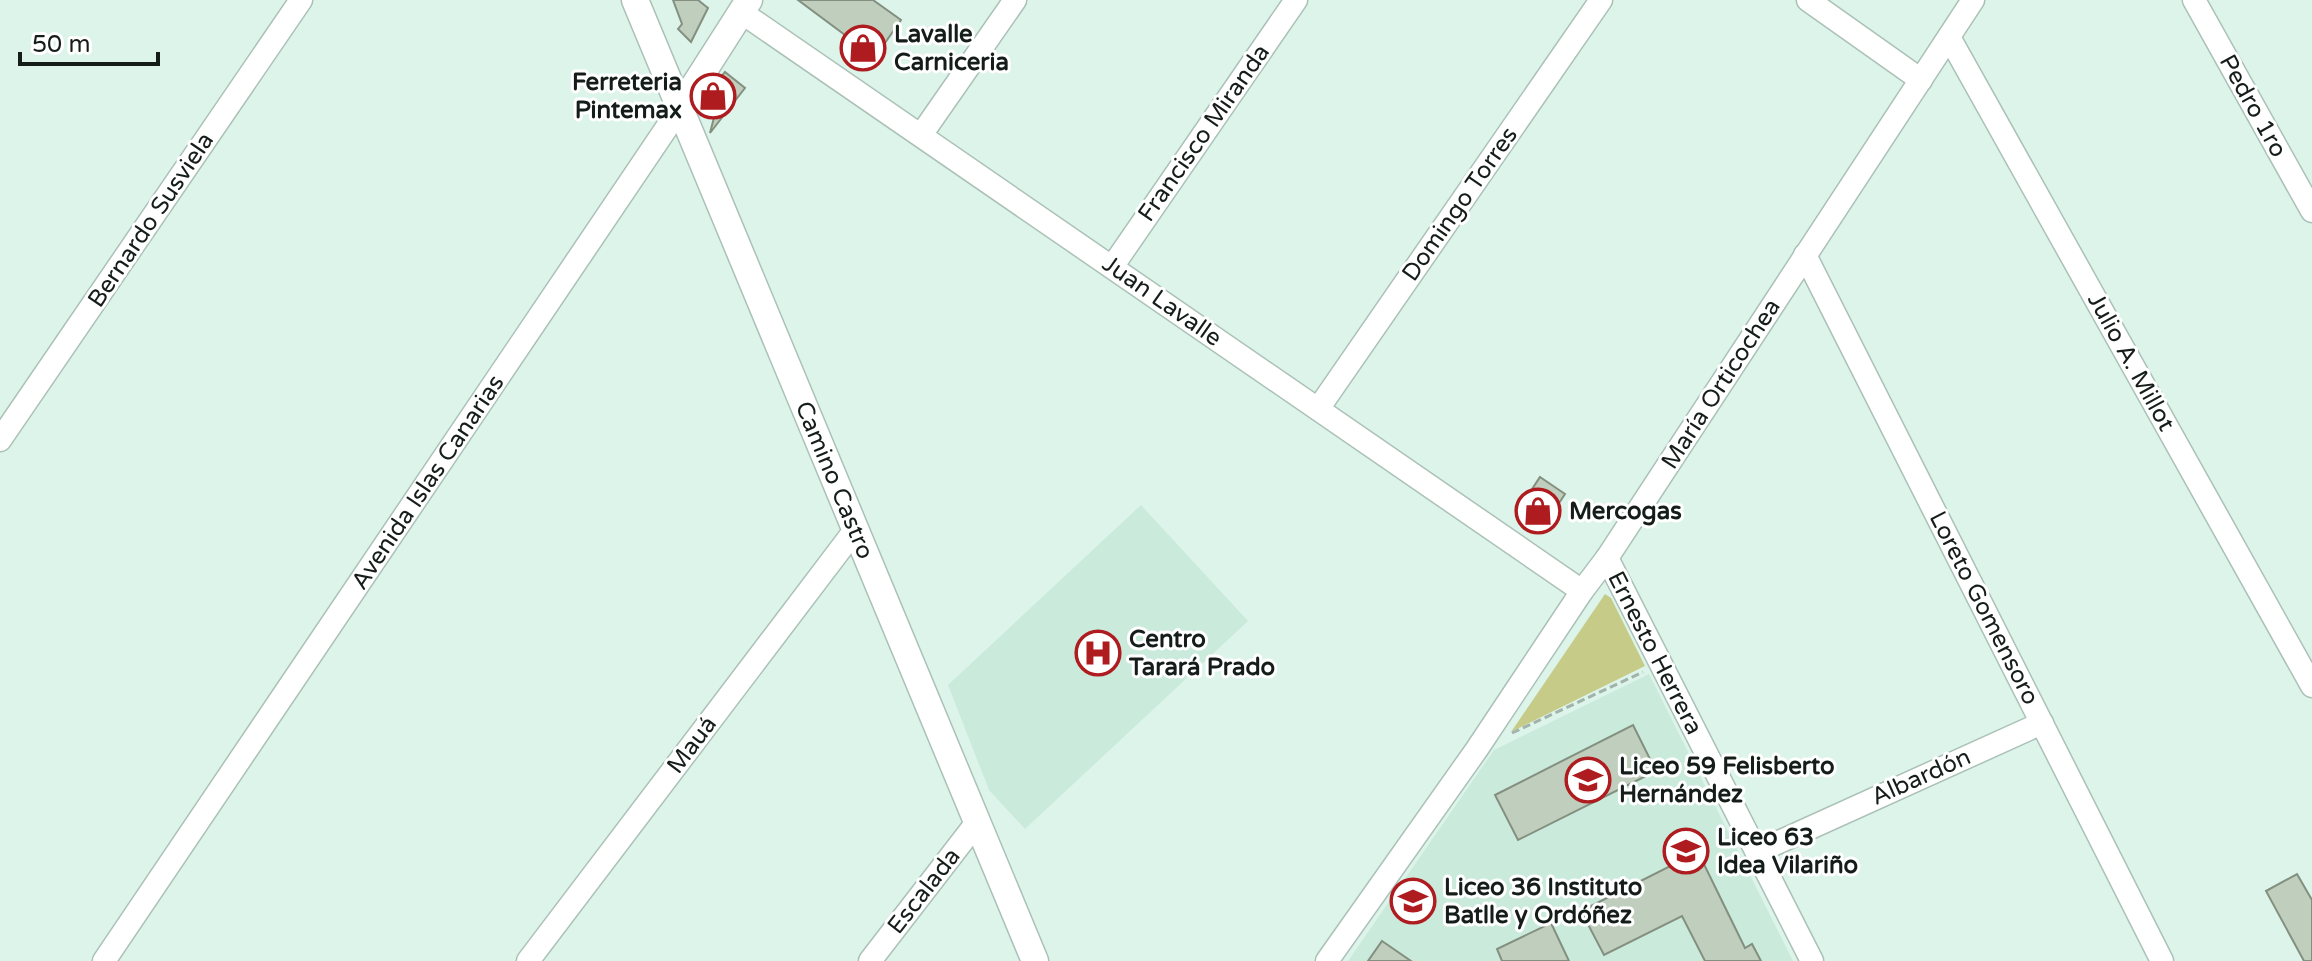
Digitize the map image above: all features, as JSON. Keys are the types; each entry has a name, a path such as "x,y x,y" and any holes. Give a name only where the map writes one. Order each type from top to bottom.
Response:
{"street":[{"name":"Bernardo Susviela","path":"0,440 301,0"},
{"name":"Camino Castro","path":"635,0 1035,961"},
{"path":"921,135 1015,0"},
{"name":"Francisco Miranda","path":"1112,267 1296,0"},
{"name":"Domingo Torres","path":"1318,409 1601,0"},
{"path":"1808,0 1921,80"},
{"name":"María Orticochea","path":"1327,961 1607,558 1973,0"},
{"name":"Pedro 1ro","path":"2194,0 2312,211"},
{"name":"Avenida Islas Canarias","path":"104,961 680,108 745,6"},
{"name":"Juan Lavalle","path":"745,6 921,135 1582,591"},
{"name":"Julio A. Millot","path":"1949,37 2312,686"},
{"name":"Loreto Gomensoro","path":"1805,255 2162,961"},
{"name":"Mauá","path":"528,961 855,530"},
{"name":"Ernesto Herrera","path":"1607,558 1812,961"},
{"name":"Albardón","path":"1757,852 2042,723"},
{"name":"Escalada","path":"870,961 978,821"}],"path":[{"path":"1477,749 1661,664"}],"shaded area":[{"name":"Centro Tarará Prado","path":"1141,505 1248,621 1025,829 989,790 948,685"},
{"path":"1649,674 1793,961 1348,961 1494,750"}],"green space":[{"path":"1605,594 1611,598 1645,666 1511,732"}],"building":[{"path":"673,0 698,0 708,8 691,42 678,29 682,24"},
{"path":"798,0 873,0 901,20 873,60"},
{"path":"725,72 745,88 710,133 718,102 708,100 709,92"},
{"path":"1540,477 1565,494 1546,523 1521,506"},
{"path":"1633,725 1656,771 1518,840 1495,795"},
{"path":"1698,852 1745,948 1752,944 1761,961 1705,961 1682,916 1604,955 1581,911"},
{"path":"2297,874 2312,900 2312,961 2304,961 2266,891"},
{"path":"1551,923 1569,961 1502,961 1497,949"},
{"path":"1382,941 1411,961 1368,961"}],"place":[{"name":"Lavalle Carniceria","path":"863,48"},
{"name":"Ferreteria Pintemax","path":"713,96"},
{"name":"Mercogas","path":"1538,511"},
{"name":"Centro Tarará Prado","path":"1098,653"},
{"name":"Liceo 59 Felisberto Hernández","path":"1588,780"},
{"name":"Liceo 63 Idea Vilariño","path":"1686,851"},
{"name":"Liceo 36 Instituto Batlle y Ordóñez","path":"1413,901"}]}
